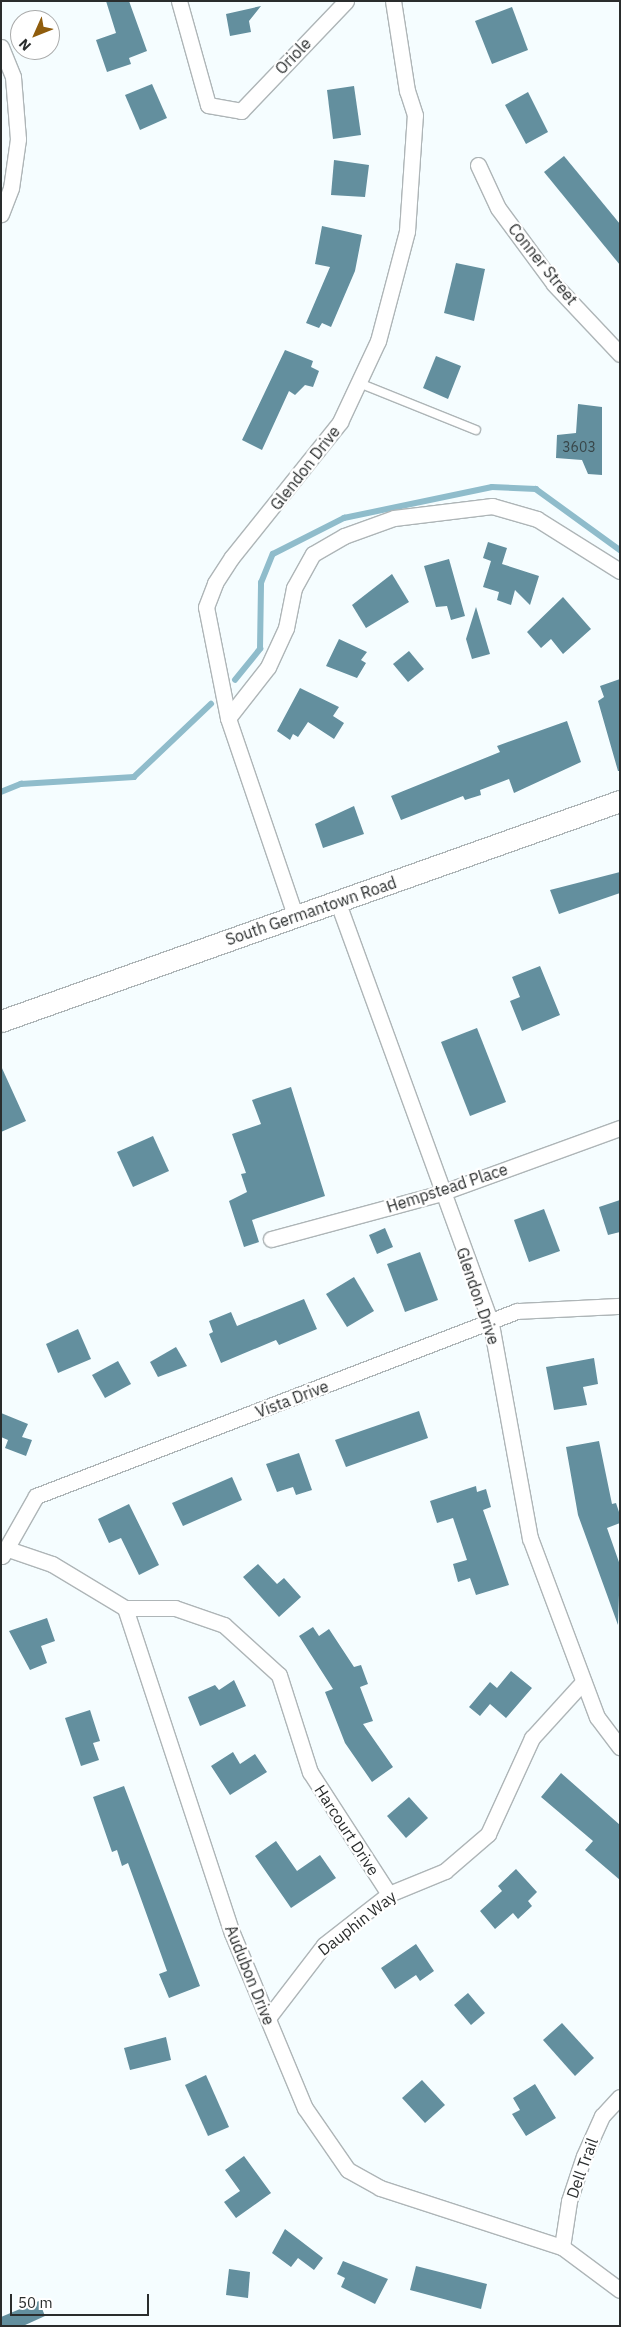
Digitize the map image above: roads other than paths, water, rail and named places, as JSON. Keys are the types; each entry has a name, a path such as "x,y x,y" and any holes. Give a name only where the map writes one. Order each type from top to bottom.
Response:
{"main road":[{"name":"South Germantown Road","path":"1,1021 295,915 338,903 620,801"}],"street":[{"name":"Oriole","path":"178,1 208,105 241,111 346,1"},
{"name":"Glendon Drive","path":"295,915 228,718 206,607 215,583 340,422 378,342 407,231 415,115 406,91 393,1"},
{"path":"1,47 13,77 18,139 11,188 1,214"},
{"name":"Conner Street","path":"478,165 498,208 549,276 620,354"},
{"path":"228,718 268,667 286,628 294,588 313,554 344,536 394,518 492,506 537,519 620,572"},
{"name":"Glendon Drive","path":"338,903 490,1324 530,1538 597,1717 620,1747"},
{"name":"Hempstead Place","path":"271,1239 442,1193 620,1128"},
{"name":"Vista Drive","path":"4,1553 36,1496 490,1324 517,1311 620,1306"},
{"path":"4,1553 52,1564 125,1608"},
{"name":"Harcourt Drive","path":"125,1608 175,1608 224,1624 279,1675 310,1772 389,1894"},
{"name":"Audubon Drive","path":"125,1608 232,1933 305,2108 348,2170 380,2188 562,2247 620,2290"},
{"name":"Dauphin Way","path":"268,2018 324,1945 389,1894 445,1871 488,1834 532,1738 583,1682"},
{"name":"Dell Trail","path":"562,2247 569,2201 584,2156 602,2116 620,2097"}],"lane":[{"path":"358,383 476,430"}],"waterway":[{"path":"235,680 260,649 261,583 273,554 344,518 492,487 536,489 620,550"},
{"path":"1,792 21,784 134,777 211,704"}]}
